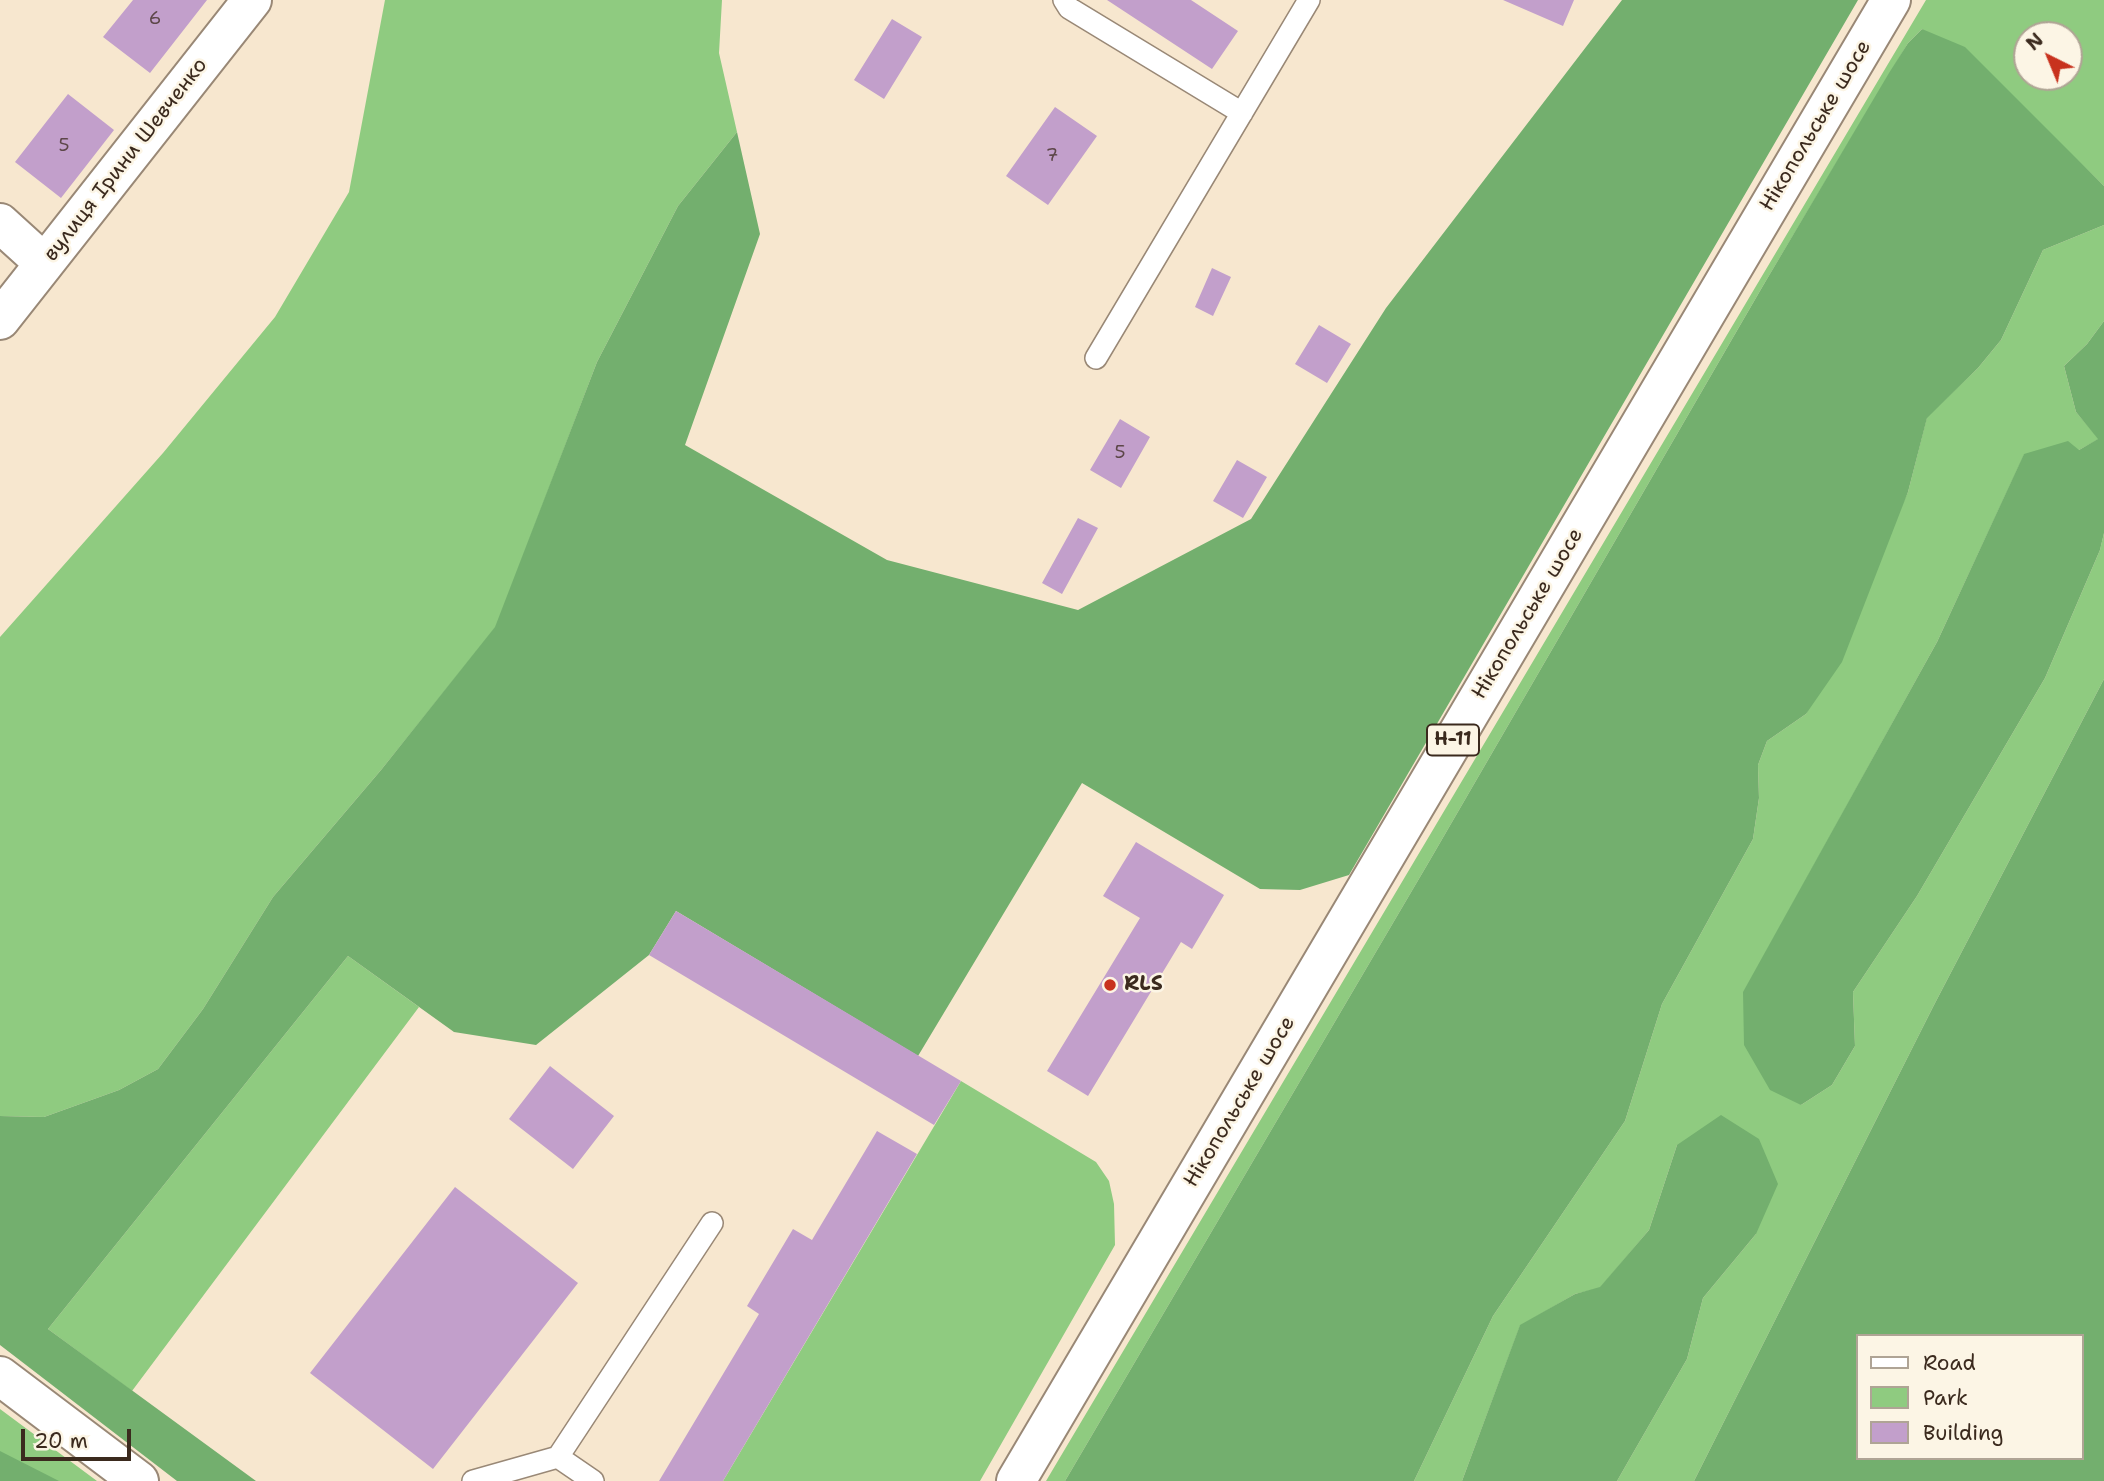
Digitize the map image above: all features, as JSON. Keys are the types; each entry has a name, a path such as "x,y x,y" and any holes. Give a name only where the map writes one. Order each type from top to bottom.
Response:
{"main road":[{"name":"вулиця Ірини Шевченко","path":"0,320 252,0"},
{"name":"Нікопольське шосе","path":"1016,1481 1891,0"},
{"path":"0,223 44,262"},
{"path":"0,1376 139,1481"}],"lane":[{"path":"1063,0 1069,8 1242,113"},
{"path":"1096,358 1309,0"},
{"path":"473,1481 558,1457 712,1223"},
{"path":"558,1457 593,1481"}],"green space":[{"path":"385,0 722,0 719,53 737,132 678,206 597,362 496,627 381,770 273,897 203,1009 158,1069 119,1090 44,1117 0,1116 0,637 163,453 275,317 349,192"},
{"path":"1622,0 1858,0 1349,875 1300,890 1260,889 1082,783 918,1056 676,911 649,955 536,1045 454,1032 348,956 48,1329 256,1481 177,1481 0,1345 0,1116 44,1117 119,1090 158,1069 203,1009 273,897 381,770 495,627 597,362 678,206 737,132 760,234 685,445 887,560 1078,610 1251,519 1386,308"},
{"path":"1926,0 2104,0 2104,186 2066,149 1922,29 1908,43 1764,284 1065,1481 1046,1481"},
{"path":"1922,29 1965,47 2104,186 2104,225 2043,250 2001,340 1978,368 1927,418 1908,492 1842,662 1806,714 1767,741 1758,765 1759,798 1753,839 1662,1004 1625,1121 1493,1316 1414,1481 1065,1481 1764,284 1889,73 1908,43"},
{"path":"2104,225 2104,321 2087,344 2064,366 2076,412 2099,439 2079,450 2024,455 1937,642 1744,992 1801,1105 1832,1085 1855,1046 1853,992 1917,896 2045,678 2100,550 2104,533 2104,679 1934,1005 1694,1481 1617,1481 1687,1359 1703,1298 1756,1234 1677,1145 1649,1230 1600,1288 1575,1294 1520,1326 1462,1481 1414,1481 1493,1316 1625,1121 1662,1004 1753,839 1759,798 1758,765 1767,741 1806,714 1908,492 1927,417 1978,368 2001,340 2043,250"},
{"path":"2104,321 2104,533 2100,550 2045,678 1917,896 1853,992 1855,1046 1832,1085 1801,1105 1770,1090 1744,1045 1743,992 1937,642 2024,454 2068,441 2079,450 2098,439 2076,412 2064,366 2087,344"},
{"path":"2104,679 2104,1481 1694,1481 1934,1005"},
{"path":"348,956 419,1007 132,1391 48,1329"},
{"path":"961,1081 1096,1162 1109,1181 1114,1204 1115,1245 980,1481 723,1481"},
{"path":"1721,1115 1759,1139 1778,1184 1756,1234 1703,1298 1687,1359 1617,1481 1462,1481 1520,1325 1575,1294 1600,1287 1649,1230 1677,1145"},
{"path":"0,1409 97,1481 0,1481"},
{"path":"0,1451 59,1481 0,1481"}],"building":[{"path":"133,0 207,0 150,73 103,37"},
{"path":"1107,0 1191,0 1238,31 1212,69"},
{"path":"1503,0 1574,0 1563,26"},
{"path":"892,19 922,37 884,99 854,80"},
{"path":"68,94 114,130 61,198 15,162"},
{"path":"1055,107 1097,136 1048,205 1006,176"},
{"path":"1212,268 1231,277 1213,316 1195,307"},
{"path":"1319,325 1351,344 1327,383 1295,364"},
{"path":"1120,419 1150,437 1121,488 1090,470"},
{"path":"1237,460 1267,477 1243,518 1213,501"},
{"path":"1078,518 1098,528 1062,594 1042,583"},
{"path":"1136,842 1224,895 1192,949 1181,942 1088,1096 1047,1071 1140,918 1103,896"},
{"path":"676,911 961,1081 934,1125 649,955"},
{"path":"550,1066 614,1116 573,1169 509,1119"},
{"path":"877,1131 917,1154 723,1481 659,1481 759,1314 747,1306 793,1229 812,1240"},
{"path":"455,1187 578,1283 433,1469 310,1373"}],"place":[{"name":"RLS","path":"1110,985"}]}
